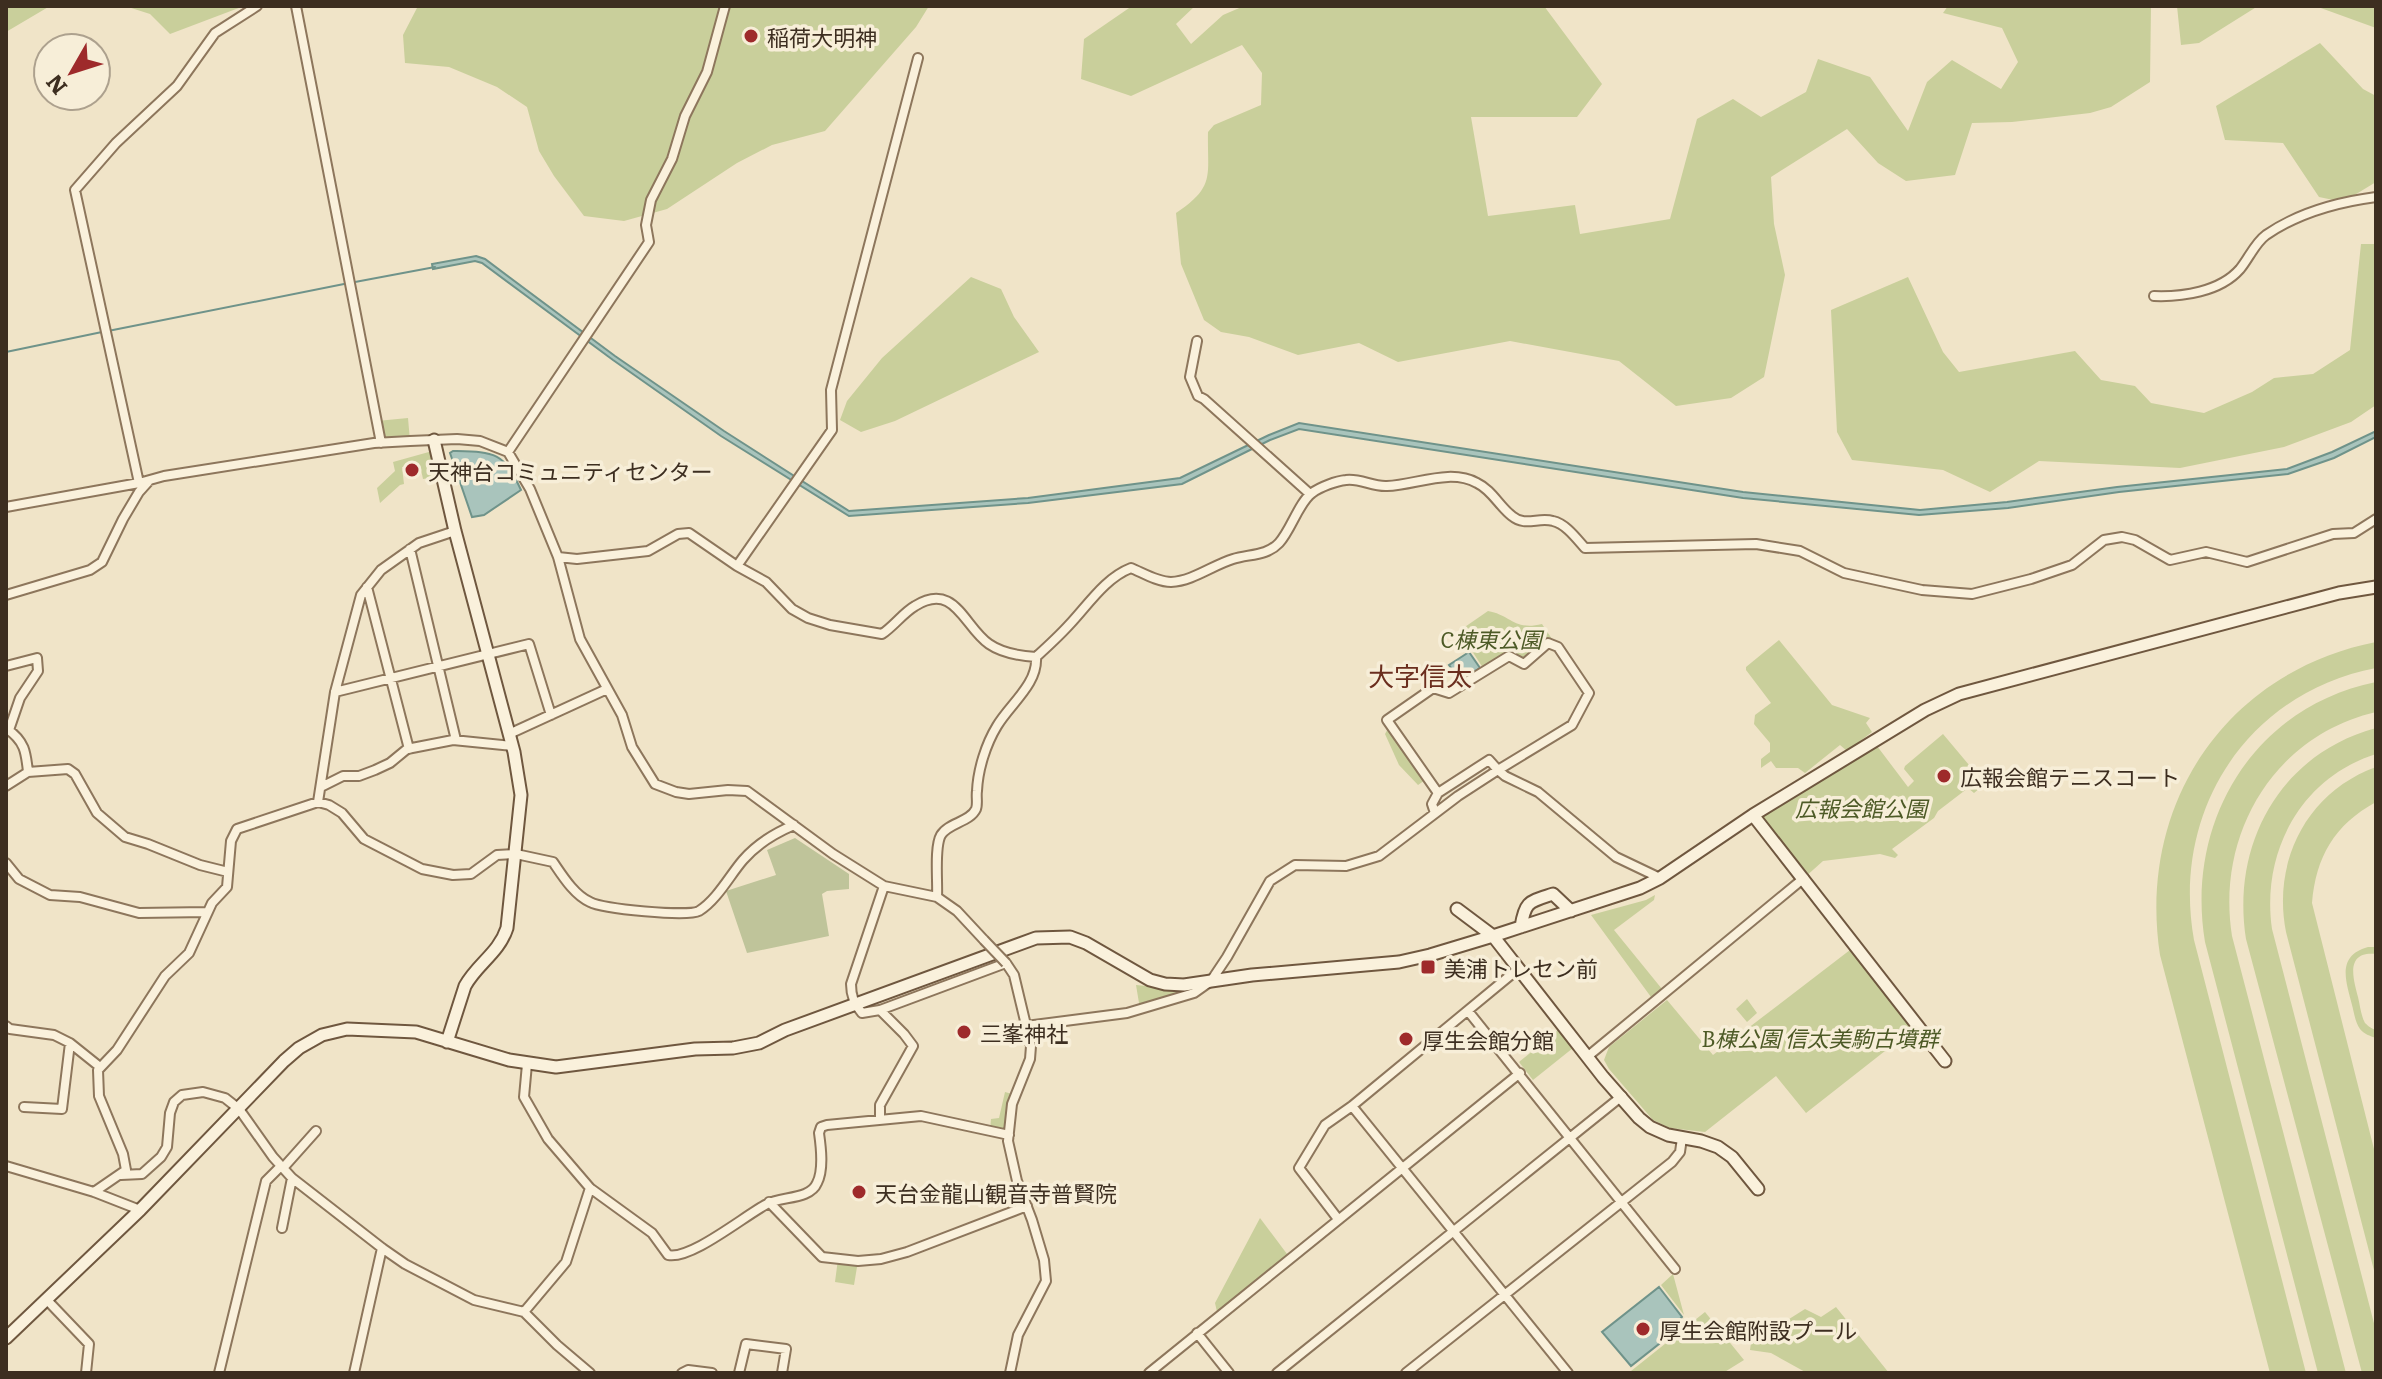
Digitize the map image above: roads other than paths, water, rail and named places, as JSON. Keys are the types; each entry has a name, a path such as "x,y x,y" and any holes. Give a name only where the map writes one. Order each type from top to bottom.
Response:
{"street":[{"path":"6,595 90,570 102,562 144,482 75,190 98,161 177,86 215,33 257,6"},
{"path":"296,6 381,443"},
{"path":"508,452 649,242 646,225 651,200 672,159 685,116 707,72 725,6"},
{"path":"737,566 832,430 831,390 918,58"},
{"path":"2154,296 2176,297 2212,288 2238,272 2262,238 2285,223 2323,208 2376,197"},
{"path":"1197,341 1190,377 1198,396 1310,494"},
{"path":"6,507 164,476 381,443 457,439 480,441 508,452 530,489 558,557 580,639 622,715 632,747 655,784 689,794 747,791 884,886 937,897 957,911 1014,975 1031,1046 1030,1059 1012,1104 1010,1153 1044,1260 1046,1281 1018,1335 1010,1373"},
{"path":"434,440 511,740 521,795 504,937 465,986 447,1042"},
{"path":"558,557 577,559 648,551 678,534 689,533 766,582 792,609 808,618 882,634 915,606 934,598 951,602 961,610 987,643 1020,656 1036,657 1119,572 1131,568 1171,582 1232,559 1261,554 1277,546 1310,494 1342,480 1357,479 1384,487 1462,477 1478,483 1511,516 1529,522 1552,520 1568,530 1585,548 1756,544 1800,551 1844,573 1922,590 1972,594 2072,565 2104,540 2122,537 2135,540 2170,560 2206,552 2247,562 2333,534 2354,533 2376,519"},
{"path":"318,802 335,692 361,595 381,570 410,549 455,531"},
{"path":"410,549 456,740"},
{"path":"367,587 409,749"},
{"path":"6,1338 140,1210 291,1054 311,1040 334,1031 416,1032 527,1064 556,1067 759,1043 785,1030 1036,938 1070,937 1150,980 1165,984 1184,985 1399,962 1493,936 1640,888 1925,710 1959,694 2339,593 2376,587"},
{"path":"1026,1026 1127,1013 1194,993 1211,981 1270,881 1295,865 1346,866 1379,856 1498,770 1572,725 1589,693 1558,647 1548,643 1524,664 1509,656 1449,693 1433,688 1387,720 1438,793"},
{"path":"335,692 529,644 551,715"},
{"path":"937,897 942,832 977,808 977,789 986,746 997,725 1030,683 1037,666 1036,657"},
{"path":"6,666 37,658 38,671 20,698 8,730 26,748 28,772"},
{"path":"321,787 343,776 359,776 383,766 409,749 456,740 511,740 551,715 607,689"},
{"path":"1435,813 1432,804 1438,793 1489,760 1505,776 1538,792 1616,857 1660,878"},
{"path":"6,786 28,772 68,769 75,774 97,813 125,837 228,872"},
{"path":"94,1192 126,1170 123,1154 99,1096 98,1070 117,1050 165,976 189,953 212,903 227,887 231,841 237,829 318,802 342,813 364,839 422,869 453,875 471,874 497,855 516,854 553,862 566,881 589,902 616,909 684,915 699,911 744,859 762,843 794,825"},
{"path":"1753,815 1945,1061"},
{"path":"6,863 19,879 50,895 89,899 139,913 207,912"},
{"path":"1587,1057 1804,878"},
{"path":"884,886 853,974 851,995 862,1013 880,1010 1006,963"},
{"path":"1521,927 1526,906 1553,894 1571,911"},
{"path":"1457,909 1493,936 1639,1118 1650,1127 1718,1147 1732,1157 1758,1189"},
{"path":"1338,1219 1299,1168 1325,1125 1518,969"},
{"path":"880,1010 913,1046 880,1105 880,1120"},
{"path":"1468,1011 1675,1269"},
{"path":"6,1026 54,1035 70,1043 100,1067"},
{"path":"24,1107 62,1109 70,1043"},
{"path":"527,1064 524,1097 548,1139 590,1188 652,1233 668,1255 675,1256 692,1250 769,1202 809,1192 817,1185 820,1174 821,1127 921,1116 1009,1135"},
{"path":"1149,1373 1520,1073"},
{"path":"121,1175 142,1174 161,1157 167,1147 170,1113 174,1102 182,1095 203,1092 225,1098 239,1109 292,1178 382,1248 405,1264 474,1300 524,1312 590,1373"},
{"path":"1277,1373 1622,1096"},
{"path":"1352,1106 1568,1373"},
{"path":"219,1373 266,1181 316,1131"},
{"path":"1406,1373 1672,1162 1680,1152 1682,1138"},
{"path":"6,1166 94,1192 140,1210"},
{"path":"282,1228 292,1178"},
{"path":"524,1312 566,1262 590,1188"},
{"path":"769,1202 822,1257 858,1261 907,1252 1027,1206"},
{"path":"354,1373 382,1248"},
{"path":"46,1299 89,1344 86,1373"},
{"path":"1197,1333 1229,1373"},
{"path":"739,1373 746,1344 786,1349 782,1373"},
{"path":"682,1373 698,1370 712,1373"}],"water":[{"path":"476,256 485,259 615,356 724,431 849,511 1028,498 1180,478 1299,423 1743,492 1920,510 2287,469 2376,431 2376,437 2334,458 2288,474 2119,492 2008,508 1919,515 1743,498 1299,429 1182,484 1028,503 849,516 721,436 482,263 475,261 433,269 432,264"},
{"path":"450,453 496,456 509,468 521,490 484,515 472,517"},
{"path":"1469,652 1480,668 1460,680 1449,665"},
{"name":"厚生会館附設プール","path":"1659,1287 1682,1317 1679,1320 1683,1325 1631,1366 1602,1332"}],"waterway":[{"path":"355,282 435,267"},
{"path":"108,331 349,283"},
{"path":"6,352 102,332"}],"place":[{"name":"稲荷大明神","path":"751,36"},
{"name":"天神台コミュニティセンター","path":"412,470"},
{"name":"広報会館テニスコート","path":"1944,776"},
{"name":"美浦トレセン前","path":"1428,967"},
{"name":"三峯神社","path":"964,1032"},
{"name":"厚生会館分館","path":"1406,1039"},
{"name":"天台金龍山観音寺普賢院","path":"859,1192"},
{"name":"厚生会館附設プール","path":"1643,1329"}],"district":[{"name":"大字信太","path":"1420,674"}],"park label":[{"name":"C棟東公園","path":"1491,638"},
{"name":"広報会館公園","path":"1861,807"},
{"name":"B棟公園 信太美駒古墳群","path":"1820,1037"}]}
